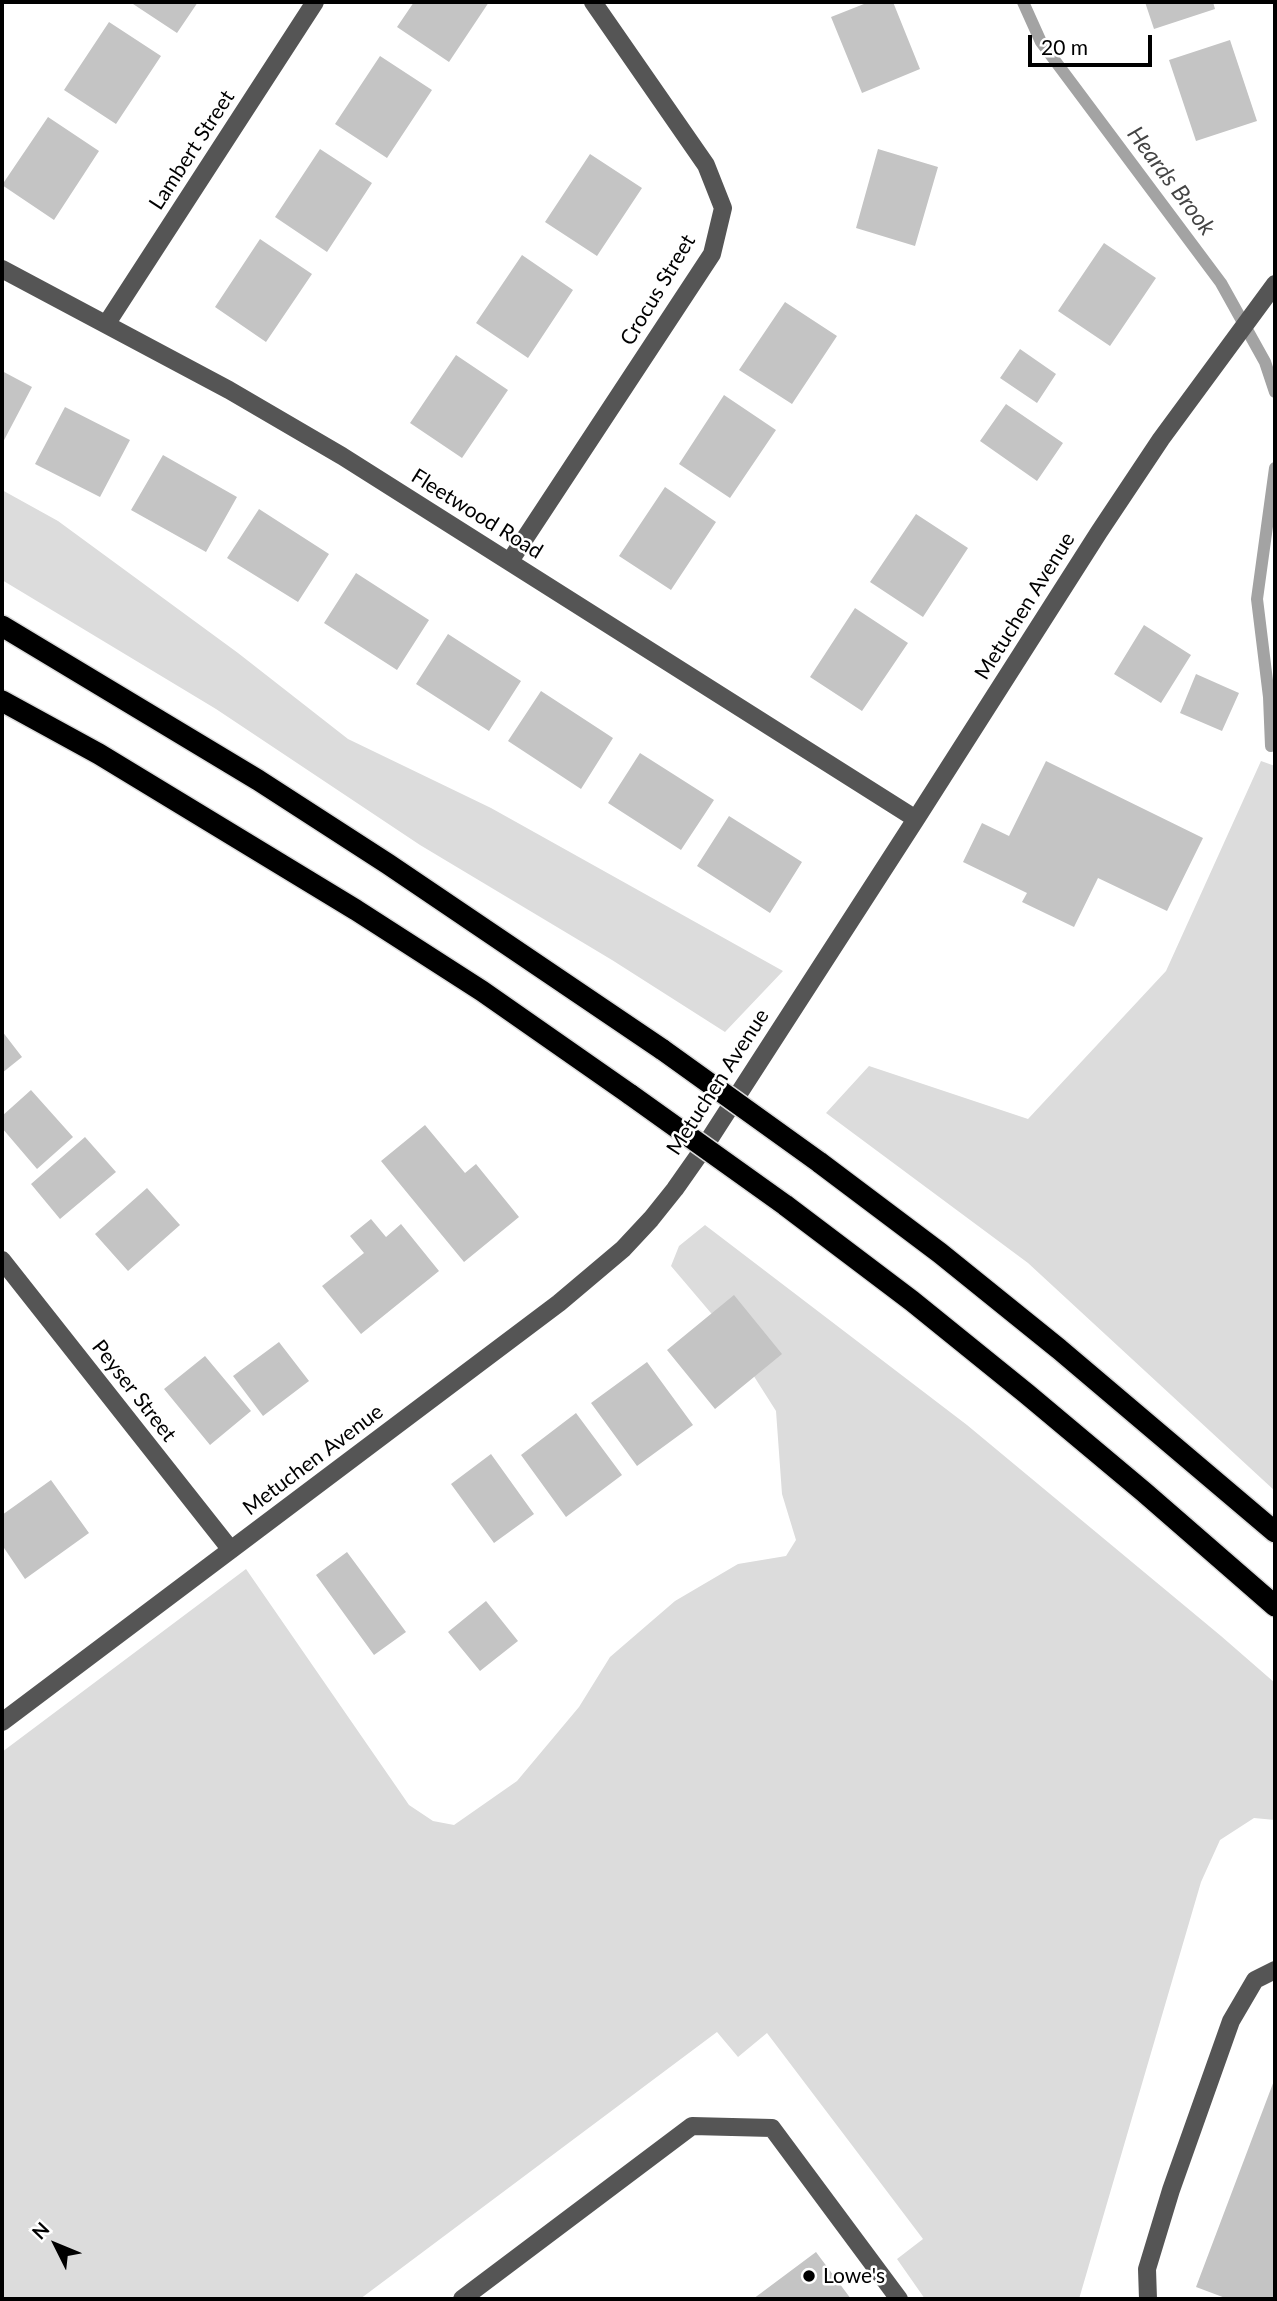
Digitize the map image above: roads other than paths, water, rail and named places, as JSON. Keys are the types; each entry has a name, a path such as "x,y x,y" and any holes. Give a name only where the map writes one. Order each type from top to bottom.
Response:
{"highway":[{"path":"2,626 269,787 443,900 663,1050 940,1253 1175,1445 1275,1532"},
{"path":"2,701 111,760 356,910 482,991 631,1095 785,1205 912,1301 1144,1492 1275,1606"}],"street":[{"name":"Lambert Street","path":"107,323 315,2"},
{"name":"Crocus Street","path":"510,561 712,254 723,208 706,165 593,2"},
{"name":"Fleetwood Road","path":"2,269 229,390 342,456 916,819"},
{"name":"Metuchen Avenue","path":"2,1722 559,1303 623,1249 642,1229 701,1152 1099,531 1161,439 1275,284"},
{"name":"Peyser Street","path":"2,1260 231,1550"},
{"path":"1148,2299 1147,2269 1171,2190 1231,2021 1255,1980 1275,1970"},
{"path":"461,2299 692,2126 772,2128 899,2299"}],"waterway":[{"name":"Heards Brook","path":"1023,2 1041,42 1221,283 1265,362 1275,392"},
{"name":"Heards Brook","path":"1271,746 1269,697 1257,599 1275,468"}],"place":[{"name":"Lowe's","path":"809,2276"}]}
